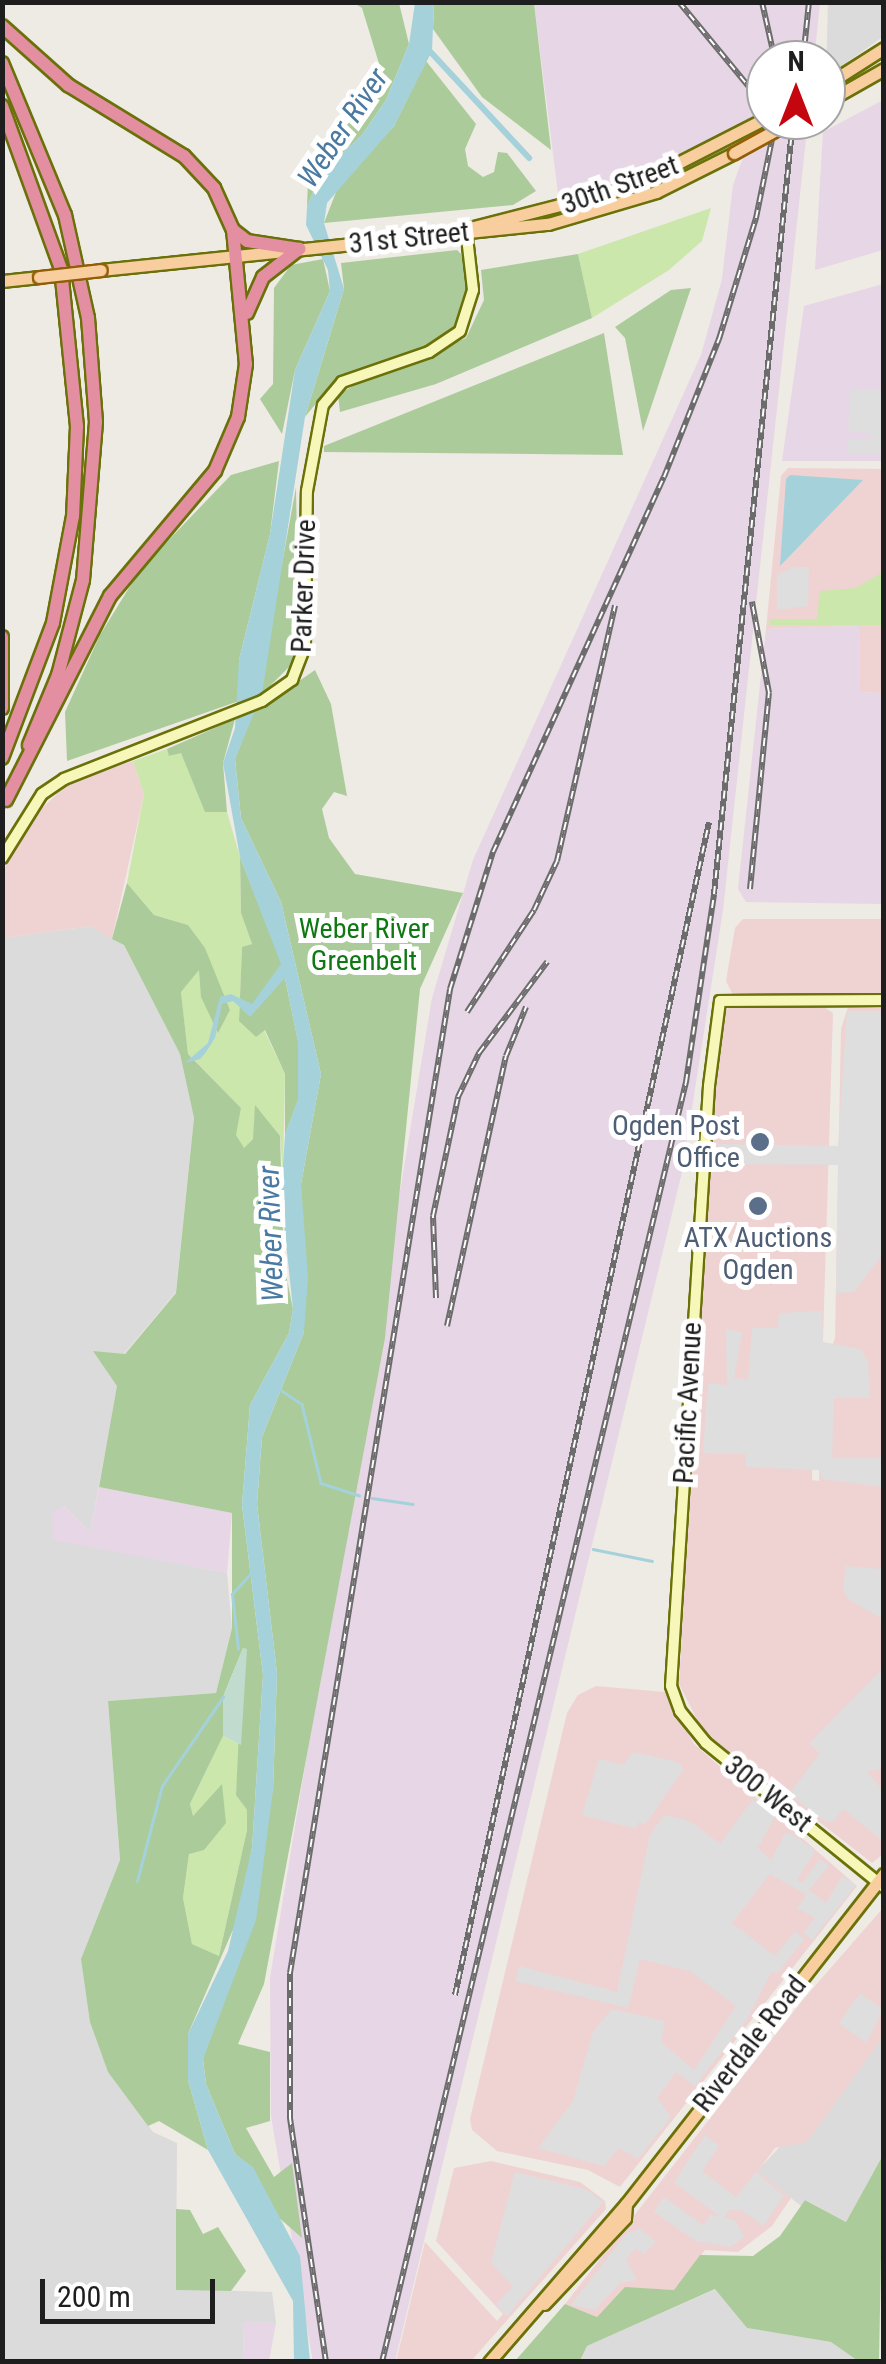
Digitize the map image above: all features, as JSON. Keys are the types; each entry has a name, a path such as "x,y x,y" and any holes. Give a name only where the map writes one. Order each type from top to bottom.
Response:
{"highway":[{"path":"2,26 68,85 184,156 214,188 234,230 244,325 244,391 216,471 110,596 4,803"},
{"path":"2,64 43,149 70,232 88,318 96,422 91,530 73,625 4,803"},
{"path":"2,106 61,269 77,426 73,516 53,623 2,758"},
{"path":"234,230 247,241 299,249"},
{"path":"244,325 263,278 299,249"},
{"path":"2,637 2,708"}],"main road":[{"path":"846,72 884,48"},
{"path":"846,91 884,70"},
{"name":"30th Street","path":"466,229 633,186 746,128"},
{"name":"31st Street","path":"2,281 466,229 497,231 589,215 758,140"},
{"name":"Riverdale Road","path":"489,2362 540,2306 560,2293 878,1884"}],"street":[{"name":"Parker Drive","path":"2,858 42,794 64,778 235,712 292,680 304,658 307,491 323,404 342,382 430,352 460,331 473,290 466,229"},
{"name":"Pacific Avenue","path":"671,1686 710,1075 720,1000 884,1000"},
{"name":"300 West","path":"671,1686 680,1711 706,1743 878,1884"}],"shaded area":[{"path":"534,3 820,3 816,40 746,40 746,124 652,171 559,201"},
{"path":"828,3 883,3 884,36 846,63 846,40 827,40"},
{"path":"883,100 883,250 815,270 823,140 846,140 846,120"},
{"path":"749,140 806,140 723,910 682,1172 395,2361 313,2362 271,2116 270,1978 432,998 473,860 701,355 722,279 733,185"},
{"path":"883,284 883,461 782,461 804,306"},
{"path":"850,390 883,390 883,454 848,454 848,439 870,440 871,434 848,431"},
{"path":"788,468 883,469 883,693 860,692 859,626 766,629 781,476"},
{"path":"809,567 808,606 777,610 777,574"},
{"path":"859,626 860,692 883,693 883,904 746,902 738,889 766,629"},
{"path":"133,761 144,794 112,939 91,926 3,938 3,871 35,815 69,783"},
{"path":"743,919 883,919 883,998 733,995 726,981 735,928"},
{"path":"91,926 124,945 180,1054 194,1118 176,1292 124,1354 90,1532 64,1506 53,1539 227,1573 232,1628 216,1693 108,1701 120,1860 81,1959 108,2071 153,2132 177,2143 176,2289 272,2292 276,2323 244,2322 243,2361 3,2361 2,938"},
{"path":"733,1005 821,1005 833,1013 823,1339 814,1375 812,1480 819,1481 821,1377 835,1338 841,1029 848,1007 883,1006 884,1853 872,1863 703,1731 679,1684 712,1077 722,1013"},
{"path":"847,1011 883,1011 884,1253 854,1292 836,1293 838,1165 720,1164 718,1144 838,1146"},
{"path":"822,1311 823,1342 860,1349 868,1361 870,1398 834,1398 832,1458 883,1458 883,1487 822,1479 820,1470 746,1467 746,1454 703,1453 708,1383 727,1385 726,1329 742,1332 734,1378 748,1380 752,1328 778,1328 779,1313"},
{"path":"99,1487 232,1513 227,1573 53,1540 52,1512 64,1506 90,1532"},
{"path":"846,1566 883,1569 881,1618 849,1600 843,1589"},
{"path":"883,1668 883,1768 867,1772 883,1790 883,1841 843,1809 833,1822 824,1821 789,1794 820,1753 809,1744"},
{"path":"596,1686 665,1692 694,1744 857,1886 620,2187 588,2170 497,2151 472,2130 470,2119 567,1713 578,1695"},
{"path":"633,1752 678,1762 684,1769 645,1824 638,1822 636,1829 582,1815 599,1759 623,1765"},
{"path":"753,1799 775,1816 758,1848 771,1860 785,1834 793,1834 815,1851 797,1880 802,1883 820,1859 829,1866 809,1890 826,1903 842,1876 856,1885 812,1940 804,1933 815,1918 797,1908 807,1895 770,1874 732,1923 775,1956 795,1931 804,1939 777,1974 772,1971 746,2021 695,2086 676,2072 657,2098 671,2117 638,2159 619,2148 604,2166 538,2148 573,2101 593,2032 612,2009 665,2021 661,2042 694,2070 736,2006 690,1971 640,1959 628,2008 515,1981 519,1966 617,1992 650,1834 665,1815 690,1821 720,1844"},
{"path":"883,1908 883,2037 807,2142 775,2148 758,2171 791,2198 772,2226 738,2252 705,2250 674,2290 625,2288 597,2317 565,2304 801,2002"},
{"path":"860,1993 883,2010 866,2043 839,2023"},
{"path":"883,2037 883,2155 846,2222 806,2200 801,2206 757,2171"},
{"path":"705,2135 719,2146 702,2171 736,2197 756,2172 784,2196 763,2226 743,2211 730,2209 723,2219 674,2182"},
{"path":"491,2161 580,2182 605,2201 606,2209 471,2361 396,2362 425,2242 497,2321 503,2314 436,2241 454,2168"},
{"path":"515,2172 585,2189 603,2202 507,2316 496,2305 513,2286 491,2263"},
{"path":"664,2197 703,2225 711,2215 735,2220 744,2237 730,2247 696,2241 654,2212"},
{"path":"640,2229 656,2242 644,2254 635,2248 626,2260 637,2280 620,2283 595,2310 571,2305 627,2233"},
{"path":"716,2289 747,2328 831,2342 858,2361 580,2362 587,2346"},
{"path":"244,2322 276,2323 269,2361 243,2361"}],"green space":[{"path":"354,3 399,3 409,44 386,100 362,135 320,175 307,207 308,180 381,70 362,8"},
{"path":"434,3 534,3 551,150 482,97 433,29"},
{"path":"426,61 476,124 465,149 468,166 483,177 494,172 498,152 507,153 536,191 513,205 324,223 338,187 394,126"},
{"path":"711,208 702,241 669,270 592,318 578,254"},
{"path":"457,250 468,261 470,289 459,328 442,342 334,381 305,417 344,289 341,263"},
{"path":"578,254 592,318 436,384 340,412 338,395 356,384 466,338 484,300 481,270"},
{"path":"323,259 330,291 295,370 282,434 260,399 273,384 274,288 291,265"},
{"path":"691,288 643,431 625,338 615,327 671,290"},
{"path":"604,333 623,455 324,452 324,446"},
{"path":"279,461 270,534 239,660 239,701 67,761 65,712 100,635 140,570 231,475"},
{"path":"296,487 299,657 262,694 260,684"},
{"path":"883,572 883,625 769,625 770,619 817,619 820,591 856,588"},
{"name":"Weber River Greenbelt","path":"315,670 331,704 347,796 334,792 322,809 329,838 355,874 463,893 420,989 385,1338 264,1984 238,2044 270,2052 270,2121 246,2128 274,2177 292,2163 302,2238 277,2216 253,2168 235,2154 206,2084 203,2059 273,1790 277,1673 257,1504 262,1437 304,1332 301,1184 321,1074 281,902 241,818 235,759 253,713"},
{"path":"235,719 223,763 227,812 205,812 181,753 169,756 167,749"},
{"path":"167,749 170,756 181,752 205,811 227,812 240,857 241,913 252,944 242,948 239,1020 264,1030 285,1074 283,1173 280,1136 253,1139 244,1149 235,1134 241,1108 188,1054 181,992 200,968 218,1032 230,1010 188,925 154,915 127,883 144,794 133,761"},
{"path":"240,857 282,964 298,1041 298,1100 285,1135 285,1074 265,1030 256,1037 239,1021 242,947 252,944 241,913"},
{"name":"Weber River Greenbelt","path":"127,883 154,915 188,925 205,948 230,1010 218,1033 201,997 199,970 181,992 188,1054 241,1108 236,1135 244,1148 253,1139 255,1105 280,1136 284,1265 293,1309 289,1333 250,1405 242,1505 263,1675 252,1848 238,1918 188,2034 188,2080 208,2150 159,2121 148,2126 108,2072 90,2022 81,1959 120,1860 108,1701 216,1693 232,1628 232,1513 99,1487 117,1386 93,1351 125,1354 176,1293 194,1118 180,1054 124,945 112,939","holes":["243,1648 236,1795 247,1810 247,1830 219,1956 192,1944 183,1898 189,1854 204,1850 226,1823 222,1784 193,1816 190,1804 223,1736 223,1697"]},
{"path":"243,1648 247,1649 241,1745 223,1736 223,1697"},
{"path":"223,1736 241,1745 236,1794 247,1810 247,1830 219,1956 192,1944 183,1898 189,1854 221,1786 192,1817 190,1804"},
{"path":"883,2155 879,2361 858,2361 831,2342 747,2328 715,2289 587,2346 580,2361 515,2361 565,2304 597,2317 625,2287 674,2290 700,2255 753,2256 780,2236 805,2200 846,2222"},
{"path":"176,2209 190,2210 203,2234 218,2227 246,2271 231,2291 176,2290"}],"water":[{"path":"415,3 434,3 432,51 394,126 327,203 324,223 344,289 305,417 262,694 235,759 241,818 281,902 321,1074 301,1184 308,1278 304,1332 262,1437 257,1504 277,1673 273,1790 256,1920 203,2059 206,2084 235,2154 253,2167 300,2256 310,2361 294,2361 293,2301 208,2150 188,2080 188,2034 228,1951 252,1848 263,1675 242,1505 250,1405 289,1333 293,1309 281,1195 285,1135 298,1099 298,1042 285,978 250,1017 233,1001 222,1004 215,1038 200,1059 185,1063 208,1043 220,997 231,994 252,1004 281,964 240,857 223,763 235,728 239,660 270,534 295,370 330,291 328,270 306,225 307,207 320,175 362,135 386,100 409,44"},
{"path":"790,475 863,480 780,566 786,479"}],"waterway":[{"path":"425,46 529,158"},
{"path":"275,1386 302,1404 321,1483 359,1495"},
{"path":"372,1498 413,1504"},
{"path":"593,1549 652,1561"},
{"path":"238,1649 232,1594 251,1573"},
{"path":"137,1881 162,1786 223,1697"}],"railway":[{"path":"679,2 746,83"},
{"path":"762,2 771,40"},
{"path":"805,40 809,2"},
{"path":"326,2362 290,2118 290,1973 450,989 493,852 664,477 719,339 756,218 772,140"},
{"path":"382,2362 686,1082 714,894 791,140"},
{"path":"750,889 769,693 752,602"},
{"path":"467,1012 534,910 557,861 615,605"},
{"path":"455,1995 709,822"},
{"path":"436,1298 433,1216 458,1097 479,1053 547,962"},
{"path":"447,1326 506,1056 526,1007"}],"place":[{"name":"Ogden Post Office","path":"760,1142"},
{"name":"ATX Auctions Ogden","path":"758,1206"}],"water label":[{"name":"Weber River","path":"343,128"},
{"name":"Weber River","path":"271,1234"}]}
